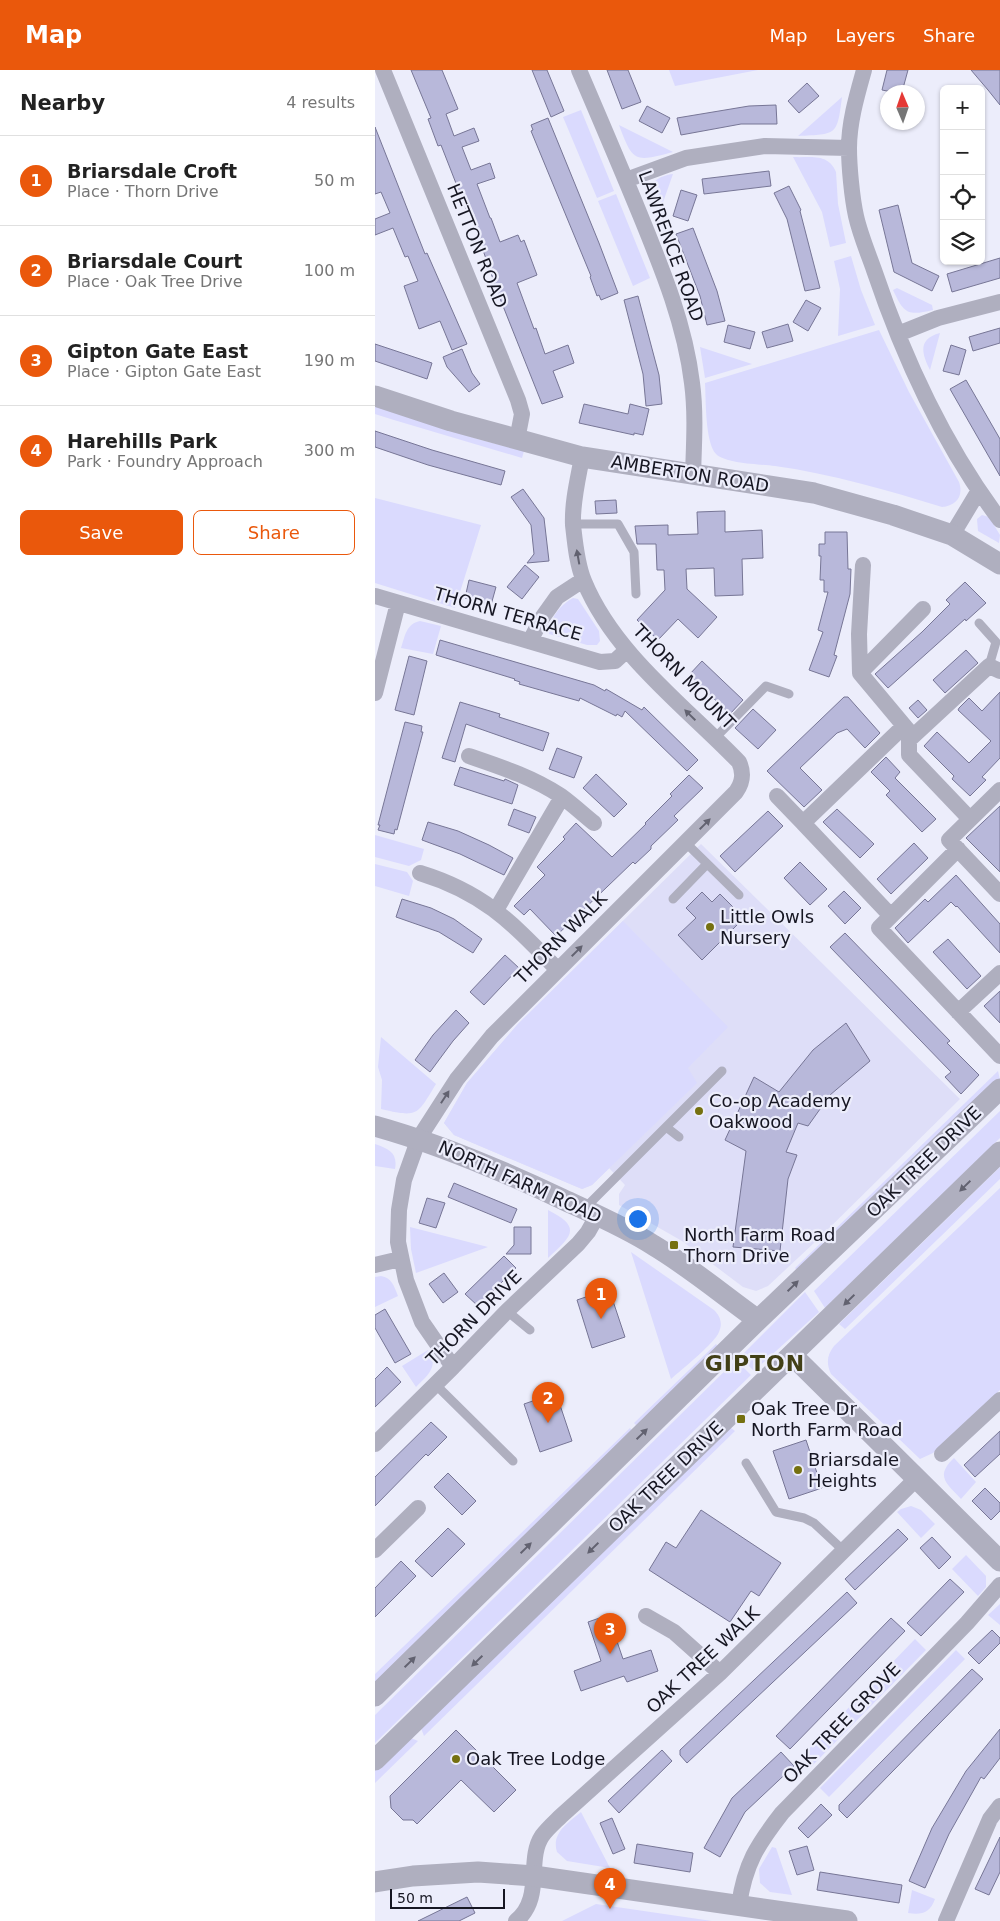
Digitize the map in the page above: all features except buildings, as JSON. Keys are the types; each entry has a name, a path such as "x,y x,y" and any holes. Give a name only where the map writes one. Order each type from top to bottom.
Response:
{"street":[{"name":"HETTON ROAD","path":"383,70 519,400 521,414 517,440"},
{"name":"LAWRENCE ROAD","path":"579,70 665,276 686,348 692,384 693,474"},
{"path":"865,70 852,117 849,148 856,216 898,334 942,427 979,492 1000,520"},
{"path":"625,180 686,158 765,146 849,148"},
{"path":"898,334 938,318 1000,302"},
{"name":"AMBERTON ROAD","path":"375,396 451,421 582,457 814,494 893,515 952,535 1000,564"},
{"name":"THORN MOUNT","path":"582,457 575,495 573,524 583,580 599,611 627,650 739,762 743,777"},
{"path":"952,535 979,492"},
{"path":"863,565 859,634 860,673 909,731 909,755 970,819"},
{"path":"530,641 542,618 557,597 583,580"},
{"name":"THORN TERRACE","path":"375,596 600,662 615,661 627,650"},
{"path":"375,693 398,603"},
{"path":"860,673 923,609"},
{"path":"803,823 909,731 995,669"},
{"path":"469,756 535,780 562,797 593,823"},
{"name":"THORN WALK","path":"453,1367 422,1322 400,1259 398,1242 400,1203 404,1180 419,1138 457,1078 492,1036 736,792 741,785 743,777"},
{"path":"1000,790 970,819 953,845 879,928 1000,1056"},
{"path":"777,796 891,916"},
{"path":"496,910 562,797"},
{"path":"953,845 1000,894"},
{"path":"420,873 443,880 469,892 496,910 558,970"},
{"path":"958,1012 1000,973"},
{"name":"OAK TREE DRIVE","path":"375,1696 758,1320 1000,1089"},
{"name":"NORTH FARM ROAD","path":"375,1126 419,1138 481,1163 591,1212 652,1244 758,1320"},
{"name":"OAK TREE DRIVE","path":"375,1760 1000,1152"},
{"name":"THORN DRIVE","path":"375,1444 507,1311 578,1244 588,1232 591,1212"},
{"path":"375,1266 400,1259"},
{"path":"792,1356 1000,1561"},
{"path":"943,1454 1000,1400"},
{"name":"OAK TREE WALK","path":"516,1921 524,1915 529,1904 537,1848 542,1836 561,1816 720,1673 916,1479"},
{"path":"378,1542 418,1508"},
{"name":"OAK TREE GROVE","path":"739,1905 742,1880 748,1864 763,1838 782,1813 967,1623 1000,1585"},
{"path":"646,1616 674,1632 720,1673"},
{"path":"945,1921 990,1819 1000,1806"},
{"path":"375,1882 413,1876 478,1872 534,1876 847,1921"}],"lane":[{"path":"573,524 618,524 634,552 636,594"},
{"path":"979,623 996,642 995,669"},
{"path":"715,738 766,686 789,694"},
{"path":"686,843 739,896"},
{"path":"673,899 707,864"},
{"path":"591,1212 666,1127 722,1070"},
{"path":"666,1127 679,1137"},
{"path":"507,1311 530,1330"},
{"path":"436,1384 513,1461"},
{"path":"746,1464 776,1512 804,1518 814,1523 844,1551"}],"shaded area":[{"path":"669,70 758,70 675,86"},
{"path":"842,97 839,119 833,130 821,135 798,136"},
{"path":"581,110 614,191 597,198 563,117"},
{"path":"619,125 673,152 643,158 637,156 628,147"},
{"path":"793,157 824,159 833,166 836,172 838,204 846,243 830,247 822,212"},
{"path":"673,174 661,208 651,205 649,199 650,188 656,180"},
{"path":"616,194 650,278 633,286 598,201"},
{"path":"851,256 861,290 875,325 838,336 840,289 834,261"},
{"path":"897,288 932,305 933,310 918,313 908,311 900,304 893,290"},
{"path":"879,330 909,392 959,482 960,496 955,502 942,507 838,478 796,469 735,462 716,454 712,448 708,431 705,383"},
{"path":"940,333 930,370 923,348 928,339"},
{"path":"700,347 752,364 705,378"},
{"path":"375,406 481,440 524,451 522,458 375,414"},
{"path":"375,498 481,525 455,608 375,583"},
{"path":"982,515 989,517 1000,535 999,543 978,531 977,519"},
{"path":"573,598 578,599 599,631 600,641 597,645 587,645 549,634 551,623 556,613"},
{"path":"420,621 441,626 433,654 401,648 409,628"},
{"path":"375,835 424,849 421,860 409,866 375,857"},
{"name":"Co-op Academy Oakwood","path":"701,844 960,1099 814,1243 768,1286 756,1291 743,1287 682,1241 619,1205 619,1194 625,1185 609,1168 592,1185 582,1189 454,1135 444,1123 467,1083 518,1024"},
{"path":"375,864 407,872 413,881 409,896 375,886"},
{"path":"623,921 728,1027 688,1068 697,1083 592,1185 582,1189 454,1135 444,1123 467,1083 518,1024"},
{"path":"381,1037 436,1084 425,1102 416,1112 403,1113 381,1109 382,1080 378,1067"},
{"path":"998,1071 1000,1080 801,1274 795,1268"},
{"path":"1000,1111 1000,1138 825,1308 814,1291"},
{"path":"375,1144 394,1155 395,1169 375,1166"},
{"path":"1000,1167 1000,1179 845,1329 839,1324"},
{"path":"1000,1188 1000,1390 933,1453 920,1459 831,1374 828,1366 829,1356 834,1346"},
{"path":"548,1210 566,1222 570,1228 570,1233 548,1258"},
{"path":"410,1227 488,1247 416,1273 411,1249"},
{"path":"631,1252 714,1310 720,1320 721,1326 716,1337 671,1379"},
{"path":"381,1276 390,1281 398,1296 375,1307 375,1277"},
{"path":"805,1292 819,1312 754,1371 740,1357"},
{"path":"716,1344 722,1351 641,1430 634,1423"},
{"path":"428,1350 433,1361 431,1370 416,1387 402,1366"},
{"path":"736,1360 751,1375 375,1743 375,1715"},
{"path":"727,1425 735,1431 424,1736 421,1728"},
{"path":"630,1428 636,1434 375,1686 375,1674"},
{"path":"954,1458 976,1482 961,1499 947,1484 944,1475 948,1464"},
{"path":"911,1506 921,1510 935,1524 921,1538 897,1512"},
{"path":"966,1555 986,1576 986,1587 978,1596 952,1569"},
{"path":"1000,1604 1000,1625 988,1615"},
{"path":"915,1639 926,1650 811,1767 801,1757"},
{"path":"956,1650 965,1659 829,1797 820,1788"},
{"path":"411,1738 418,1741 375,1783 375,1770"},
{"path":"581,1812 610,1868 567,1861 557,1852 556,1839 562,1829"},
{"path":"772,1847 776,1848 792,1895 770,1892 760,1883 759,1869"},
{"path":"912,1890 935,1899 928,1910 917,1914 908,1913"},
{"path":"596,1904 712,1921 562,1921"}],"place":[{"name":"Little Owls Nursery","path":"710,927"},
{"name":"Co-op Academy Oakwood","path":"699,1111"},
{"name":"North Farm Road Thorn Drive","path":"674,1245"},
{"name":"Briarsdale Croft","path":"601,1319"},
{"name":"Oak Tree Dr North Farm Road","path":"741,1419"},
{"name":"Briarsdale Court","path":"548,1423"},
{"name":"Briarsdale Heights","path":"798,1470"},
{"name":"Gipton Gate East","path":"610,1654"},
{"name":"Oak Tree Lodge","path":"456,1759"},
{"name":"Harehills Park","path":"610,1909"}],"district":[{"name":"GIPTON","path":"755,1363"}]}
